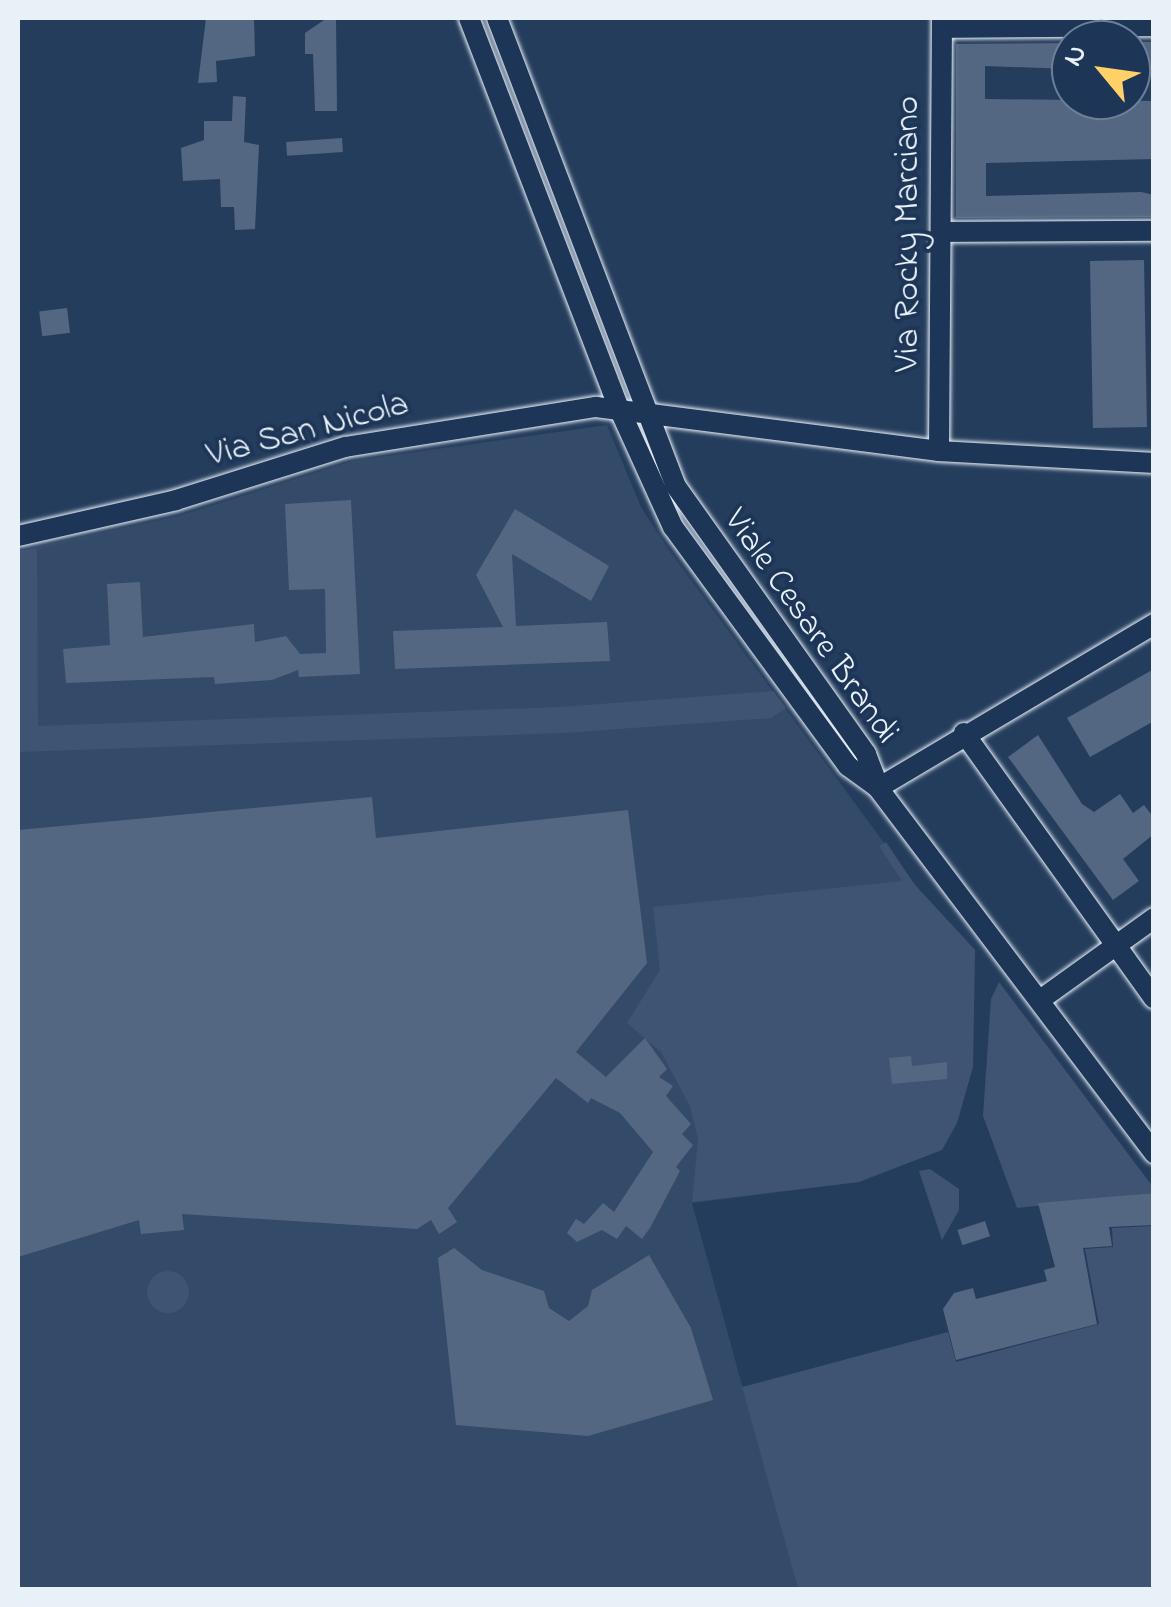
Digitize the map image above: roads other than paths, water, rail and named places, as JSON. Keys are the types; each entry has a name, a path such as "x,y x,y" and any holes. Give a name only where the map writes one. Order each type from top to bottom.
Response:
{"street":[{"name":"Viale Cesare Brandi","path":"469,18 654,491 692,554 848,766 878,788"},
{"name":"Viale Cesare Brandi","path":"496,18 644,410 688,510 866,754 878,788"},
{"path":"942,23 1154,26"},
{"name":"Via Rocky Marciano","path":"939,451 942,23"},
{"path":"941,232 1154,231"},
{"name":"Via San Nicola","path":"18,536 176,500 345,447 618,406 644,410"},
{"path":"644,410 939,451 1154,462"},
{"path":"1154,624 964,733 878,788 1154,1154"},
{"path":"964,733 1154,998"},
{"path":"1040,1000 1154,918"}]}
